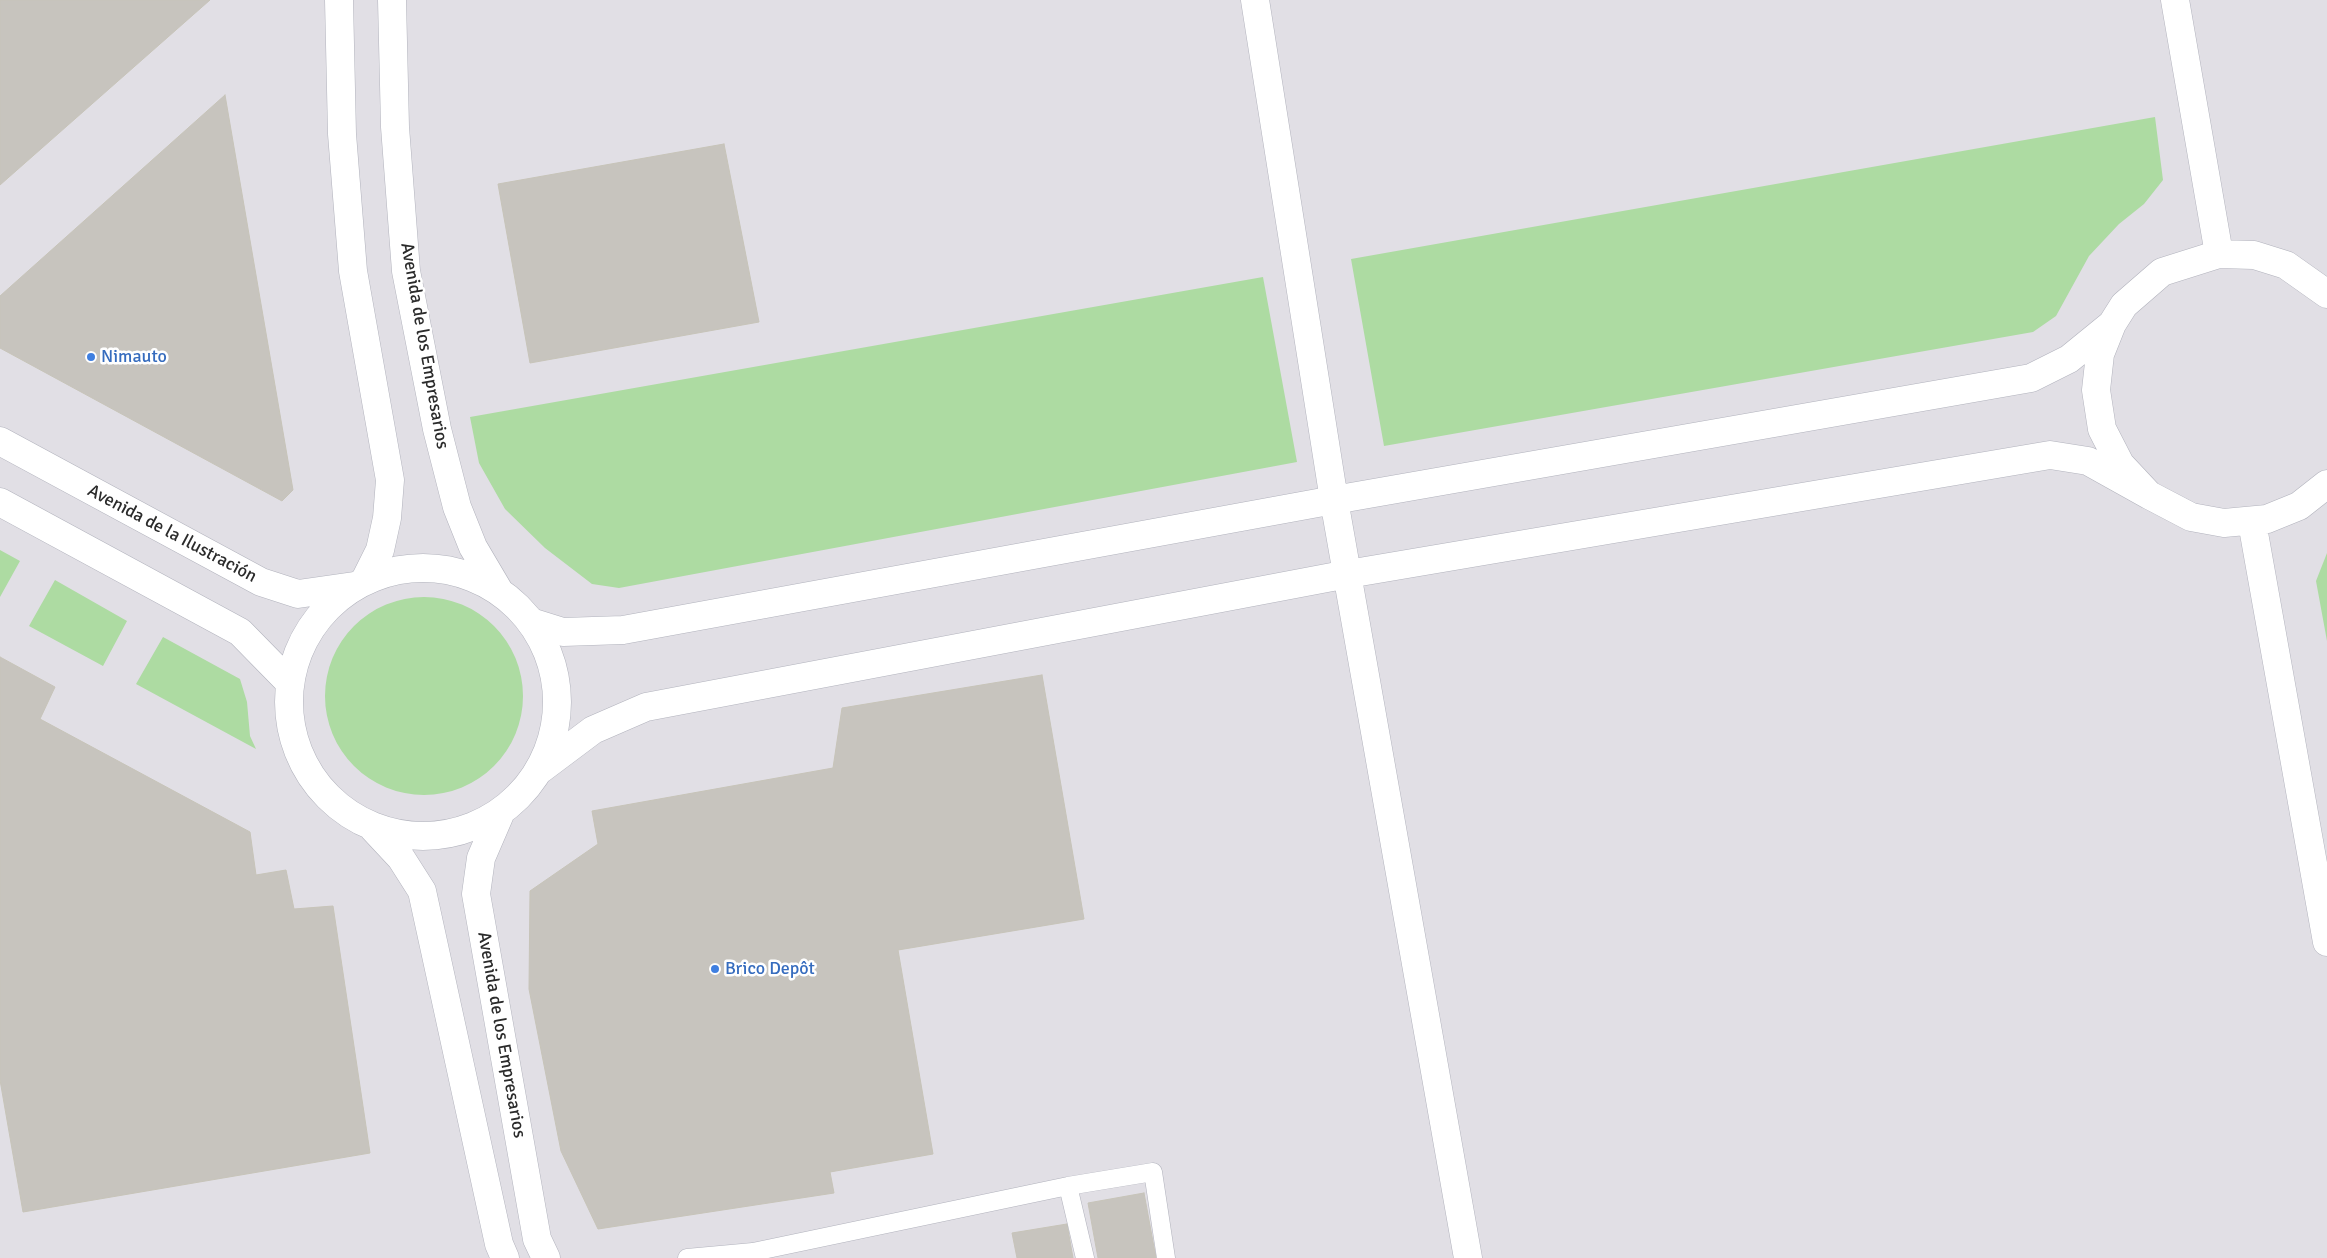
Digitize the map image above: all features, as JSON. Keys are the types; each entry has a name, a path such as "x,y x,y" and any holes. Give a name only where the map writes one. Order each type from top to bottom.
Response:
{"street":[{"path":"339,0 342,134 353,271 390,480 387,518 380,550 359,583 316,620 294,663 289,682 288,704 294,743 311,778 341,809 373,828 391,834 415,837 458,833 500,814 519,798 541,769 592,730 646,707 1348,574 2050,455 2088,461 2191,517 2224,523 2252,522 2267,519 2299,506 2327,484"},
{"name":"Avenida de los Empresarios","path":"392,0 395,127 406,271 437,429 457,507 474,547 499,591"},
{"path":"1255,0 1334,500 1468,1258"},
{"path":"2175,0 2218,254"},
{"path":"2149,495 2120,464 2102,429 2096,390 2100,354 2112,324 2124,305 2162,272 2218,254 2254,255 2286,265 2327,294"},
{"path":"531,622 563,632 623,630 1334,500 2031,378 2069,359 2112,324"},
{"name":"Avenida de la Ilustración","path":"0,441 261,582 298,594 359,583 401,569 445,569 472,577 499,591"},
{"path":"0,502 240,632 289,682"},
{"path":"2252,522 2327,942"},
{"path":"499,591 521,609 531,622 544,643 554,669 558,709 554,736 541,769"},
{"name":"Avenida de los Empresarios","path":"500,814 480,858 476,894 537,1239 546,1258"},
{"path":"373,828 401,858 422,891 502,1253"}],"lane":[{"path":"687,1258 752,1252 1068,1186 1153,1172 1166,1258"},
{"path":"1068,1186 1085,1258"}],"shaded area":[{"path":"0,0 2327,0 2327,1258 0,1258"}],"green space":[{"path":"2155,117 2163,180 2144,204 2119,224 2089,256 2056,316 2033,332 1384,446 1351,259"},
{"path":"1263,277 1297,462 619,588 592,584 545,548 505,509 479,463 470,417"},
{"path":"0,550 20,561 0,597"},
{"path":"2327,553 2327,641 2316,581"},
{"path":"55,580 127,621 103,666 29,626"},
{"path":"414,597 434,597 453,601 471,608 487,619 501,633 516,658 523,686 519,725 512,743 501,759 487,773 471,784 453,791 434,795 414,795 395,791 377,784 361,773 347,759 336,743 329,725 325,706 325,686 329,667 336,649 347,633 361,619 377,608 395,601"},
{"path":"163,637 240,679 247,702 250,736 256,749 136,684"}],"building":[{"path":"0,0 210,0 0,185"},
{"path":"225,95 293,490 282,501 0,348 0,296"},
{"path":"724,144 759,322 530,363 498,184"},
{"path":"0,657 55,687 40,719 250,832 256,875 286,870 294,909 333,906 370,1153 23,1212 0,1080"},
{"name":"Brico Depôt","path":"1042,675 1084,919 898,950 933,1154 830,1172 834,1193 598,1229 561,1151 529,989 530,891 598,844 592,811 833,768 842,708"},
{"path":"1144,1193 1156,1258 1098,1258 1088,1203"},
{"path":"1067,1224 1073,1258 1017,1258 1012,1233"}],"place":[{"name":"Nimauto","path":"91,357"},
{"name":"Brico Depôt","path":"715,969"}]}
